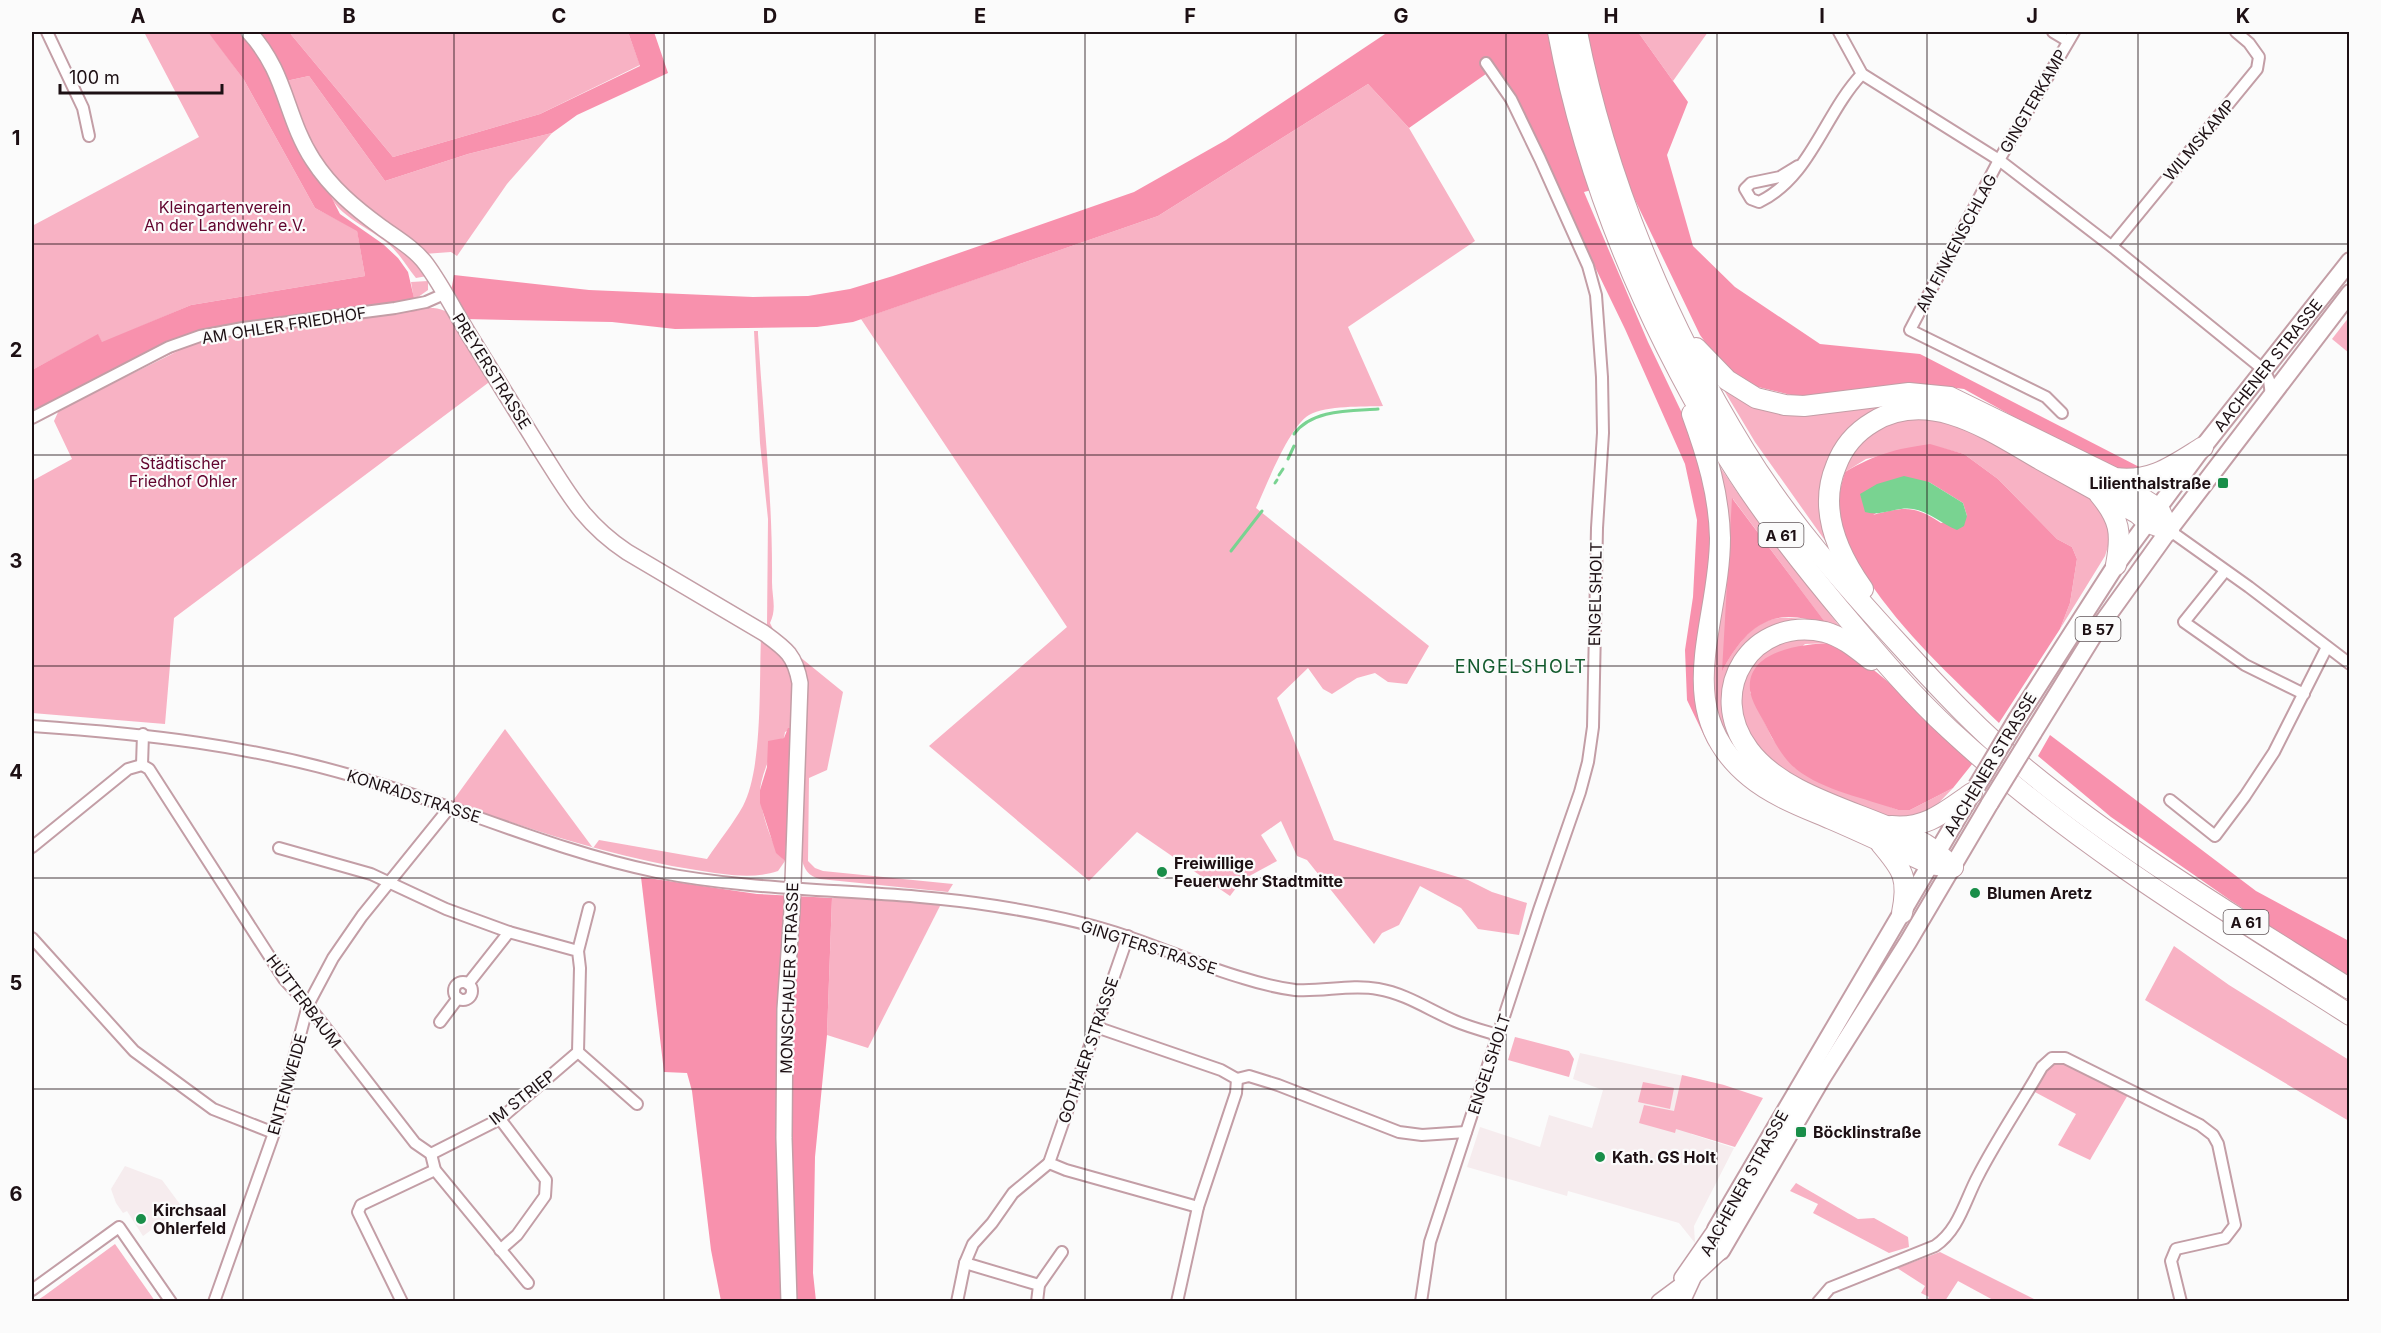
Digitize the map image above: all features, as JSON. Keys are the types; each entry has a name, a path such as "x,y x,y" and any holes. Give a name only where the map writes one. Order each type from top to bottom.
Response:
{"highway":[{"name":"A 61","path":"1558,32 1594,170 1629,262 1668,351 1720,445 1794,554 1920,700 1994,768 2092,847 2206,925 2349,1016"},
{"name":"A 61","path":"1577,32 1601,128 1632,220 1669,311 1710,390 1761,475 1800,528 1859,601 1963,713 2027,770 2142,856 2349,989"},
{"path":"1669,311 1700,354 1727,380 1756,398 1785,405 1804,406 1909,393 1950,397 2115,478 2148,477 2204,447"},
{"path":"1668,351 1700,436 1717,499 1719,558 1703,666 1705,703 1717,738 1733,761 1769,790 1877,831 1893,826 1920,825 1937,818 1974,790"},
{"path":"1916,662 1855,578 1832,525 1829,498 1834,469 1840,456 1859,431 1882,417 1898,412 1921,409 1949,413 1982,427 2137,513 2154,516"},
{"path":"2088,464 2169,530"},
{"path":"2095,490 2107,504 2118,524 2121,543 2116,565"},
{"path":"1920,700 1852,645 1831,634 1811,630 1788,632 1764,642 1749,654 1736,674 1731,695 1734,721 1743,742 1756,759 1773,774 1877,831 1953,867"},
{"path":"1877,831 1905,877 1902,913"}],"main road":[{"name":"PREYERSTRASSE","path":"249,32 270,58 304,143 324,175 348,201 426,263 570,496 596,529 627,552 764,633 792,656"},
{"name":"AACHENER STRASSE","path":"1694,1276 1716,1229 1974,790 2049,667 2116,565 2204,447 2349,261"},
{"name":"AACHENER STRASSE","path":"1692,1302 1822,1078 2093,636 2169,530 2349,293"},
{"name":"MONSCHAUER STRASSE","path":"789,1302 784,1138 785,1010 800,683 792,656"},
{"path":"1670,1299 1716,1229"},
{"path":"1670,1299 1721,1251"}],"street":[{"path":"47,32 83,108 89,136"},
{"name":"AM FINKENSCHLAG","path":"1839,32 1862,74 1999,160 2112,246 2264,370"},
{"name":"GINGTERKAMP","path":"1999,160 2071,36 2053,32"},
{"name":"WILMSKAMP","path":"2112,246 2257,69 2259,57 2249,43 2236,32"},
{"name":"ENGELSHOLT","path":"1421,1302 1430,1242 1580,792 1588,762 1593,727 1597,528 1603,433 1602,377 1596,295 1588,266 1511,99 1486,63"},
{"path":"1798,166 1780,177 1751,183 1745,189 1751,199 1759,202 1789,181 1813,149 1850,87 1862,74"},
{"name":"AM FINKENSCHLAG","path":"1999,160 1910,330 2046,397 2062,413"},
{"name":"AM OHLER FRIEDHOF","path":"32,418 169,347 200,336 243,328 395,308 426,302 444,294"},
{"path":"2264,370 2270,380 2271,395"},
{"path":"2169,530 2349,664"},
{"path":"2225,571 2184,622 2245,665 2304,694"},
{"path":"2170,800 2216,836 2246,796 2274,752 2327,647"},
{"name":"KONRADSTRASSE","path":"32,726 202,741 315,765 450,807 585,855 658,872 736,884 792,888"},
{"path":"32,848 128,769 141,765 143,734"},
{"name":"HÜTTERBAUM","path":"141,765 149,770 284,979 308,1005 415,1143 431,1154"},
{"name":"ENTENWEIDE","path":"214,1302 274,1133 308,1005 333,958 362,916 450,807"},
{"path":"279,848 371,874 446,909 509,932 578,951"},
{"name":"GINGTERSTRASSE","path":"792,888 893,893 993,905 1051,916 1128,936 1241,977 1294,990 1353,987 1379,989 1413,1000 1454,1021 1498,1035"},
{"path":"589,908 578,951 580,968 578,1052 637,1104"},
{"path":"440,1022 458,998 455,995 455,988 461,983 468,984 509,932"},
{"name":"GOTHAER STRASSE","path":"1049,1163 1128,936"},
{"path":"32,938 134,1051 213,1109 274,1133"},
{"path":"1096,1027 1221,1070 1237,1079 1236,1093 1198,1208 1177,1302"},
{"name":"IM STRIEP","path":"431,1154 500,1119 578,1052"},
{"path":"1818,1302 1830,1288 1929,1249 1945,1239 1955,1225 1978,1176 2042,1067 2052,1058 2065,1058 2200,1125 2213,1135 2218,1144 2235,1225 2225,1238 2176,1249 2170,1261 2181,1302"},
{"name":"ENGELSHOLT","path":"1237,1079 1249,1076 1278,1085 1399,1132 1422,1135 1466,1132"},
{"path":"500,1119 546,1180 545,1196 517,1235 500,1250"},
{"path":"431,1154 435,1170 528,1283"},
{"path":"957,1302 965,1263 973,1244 992,1223 1013,1193 1049,1163 1198,1208"},
{"path":"402,1302 358,1212 361,1205 435,1170"},
{"path":"32,1290 119,1227 171,1302"},
{"path":"1037,1302 1039,1285 1062,1252"},
{"path":"965,1263 1039,1285"}],"shaded area":[{"path":"208,32 243,32 251,40 340,214 383,244 398,258 408,272 417,311 211,338 142,367 32,424 32,370 98,334 102,342 191,305 365,276 357,231 315,208 244,80"},
{"path":"258,32 289,32 393,157 540,114 640,66 628,32 654,32 668,73 577,115 552,133 468,154 385,181 309,76 286,81"},
{"path":"1388,32 1638,32 1688,102 1667,155 1693,246 1735,287 1820,344 1920,354 2149,472 2130,475 2066,446 1964,389 1907,384 1826,395 1791,395 1758,387 1737,378 1721,364 1700,335 1626,181 1584,192 1648,342 1691,432 1706,477 1713,555 1702,718 1709,746 1687,700 1685,650 1693,597 1697,520 1685,464 1625,329 1508,87 1493,69 1409,128 1368,84 1158,216 853,322 817,327 675,329 612,322 465,319 451,292 454,275 589,290 753,297 808,296 850,289 1134,192 1226,140"},
{"path":"1930,444 1964,454 1998,479 2057,539 2072,547 2077,559 2070,603 2060,629 1999,723 1929,654 1881,598 1850,551 1839,518 1841,487 1845,472 1896,450","holes":["1929,482 1963,503 1967,516 1941,523 1916,510 1908,509 1873,515"]},
{"path":"1904,476 1929,482 1963,503 1967,516 1964,526 1957,530 1924,512 1907,508 1877,513 1865,512 1860,494 1877,484"},
{"path":"1732,498 1825,622 1790,617 1768,621 1744,638 1722,671"},
{"path":"1831,643 1850,653 1887,681 1973,763 1953,788 1910,810 1898,810 1819,783 1807,777 1787,760 1774,742 1754,703 1750,690 1751,677 1757,666 1778,652 1806,645"},
{"path":"788,728 793,728 785,861 776,853 760,803 760,790 767,767 768,741 784,738"},
{"path":"2050,735 2256,891 2349,941 2349,978 2230,900 2111,817 2038,756"},
{"path":"641,877 757,894 832,898 827,1035 815,1157 813,1273 816,1301 721,1301 711,1250 692,1091 687,1073 664,1072"},
{"name":"Kath. GS Holt","path":"1580,1053 1724,1085 1691,1134 1734,1148 1694,1226 1695,1243 1679,1223 1568,1191 1567,1196 1467,1167 1480,1127 1540,1147 1549,1115 1592,1128 1603,1090 1573,1079"},
{"path":"125,1166 162,1180 182,1207 143,1236 127,1211 123,1213 116,1203 111,1189"}],"green space":[{"name":"Kleingartenverein An der Landwehr e.V.","path":"144,32 209,32 244,80 315,208 357,230 365,276 191,305 102,343 98,335 32,370 32,226 199,137"},
{"path":"289,32 628,32 640,65 540,114 393,157"},
{"path":"1638,32 1708,32 1673,81"},
{"path":"309,76 385,181 468,154 552,133 507,184 457,256 451,252 424,254 354,199 325,166 303,125 286,81"},
{"path":"1368,84 1409,128 1475,241 1348,327 1383,406 1335,408 1309,415 1293,432 1286,444 1256,508 1429,646 1407,684 1388,682 1375,673 1357,678 1332,694 1323,689 1308,668 1277,698 1334,840 1468,880 1492,892 1527,903 1519,935 1478,929 1461,908 1420,886 1399,925 1382,933 1374,944 1307,860 1297,856 1281,821 1261,835 1277,861 1242,880 1230,896 1137,832 1089,881 929,746 1067,627 861,319 1158,216"},
{"path":"326,186 412,256 427,276 416,278 391,246 351,219 336,205"},
{"path":"428,281 428,290 414,300 411,282"},
{"name":"Städtischer Friedhof Ohler","path":"422,308 439,309 451,316 492,380 174,618 165,724 32,713 32,481 72,459 54,421 59,410 186,347 211,338"},
{"path":"2349,317 2349,353 2332,339"},
{"path":"754,331 758,331 769,489 774,608 770,623 773,629 801,652 767,625 768,519 760,443"},
{"path":"1722,387 1751,405 1893,400 1921,406 1836,450 1836,556 1755,442"},
{"path":"1925,417 1986,437 2083,489 2105,508 2113,531 2105,556 2060,629 2070,603 2077,559 2072,547 2057,539 1998,479 1964,454 1930,445 1866,459 1845,472 1857,447 1875,431 1899,421"},
{"path":"1718,464 1846,635 1775,630 1727,691 1778,790 1724,739 1710,691","holes":["1733,499 1824,621 1781,618 1762,623 1739,644 1723,669"]},
{"path":"1803,637 1831,643 1805,644 1750,692 1772,738 1795,768 1898,810 1910,810 1953,788 1930,812 1900,822 1849,802 1791,774 1766,756 1748,735 1740,710 1745,681 1750,670 1760,655 1774,645"},
{"path":"761,638 784,655 793,676 793,728 785,732 784,738 776,741 764,772 760,791 768,828 785,861 778,871 747,876 696,870 634,858 593,847 599,840 707,859 743,806 754,770 759,724"},
{"path":"800,657 843,692 827,770 809,778 808,861 815,868 823,871 953,884 948,892 820,879 812,876 805,868 801,857 805,751"},
{"path":"505,729 592,847 542,832 452,802"},
{"path":"870,897 941,904 868,1048 827,1035 832,898"},
{"path":"2174,946 2229,985 2349,1060 2349,1121 2145,1000"},
{"path":"1515,1037 1569,1051 1574,1059 1569,1077 1508,1060"},
{"path":"2061,1061 2129,1093 2090,1160 2058,1145 2076,1114 2033,1091 2047,1069"},
{"path":"1682,1075 1724,1085 1763,1098 1735,1147 1676,1129 1675,1133 1639,1123 1644,1105 1674,1111"},
{"path":"1643,1082 1674,1088 1670,1109 1638,1102"},
{"path":"1796,1183 1858,1219 1874,1218 1908,1237 1909,1247 1889,1253 1813,1213 1818,1204 1790,1191"},
{"path":"115,1244 155,1301 36,1301 44,1296"},
{"path":"1940,1252 2038,1301 1995,1301 1958,1281 1945,1301 1926,1301 1929,1297 1921,1293 1925,1286 1897,1268"}],"waterway":[{"path":"1294,434 1302,426 1321,416 1344,411 1378,409"},
{"path":"1288,459 1294,446"},
{"path":"1279,475 1283,469"},
{"path":"1231,551 1262,511"}],"place":[{"name":"Lilienthalstraße","path":"2223,483"},
{"name":"Freiwillige Feuerwehr Stadtmitte","path":"1162,872"},
{"name":"Blumen Aretz","path":"1975,893"},
{"name":"Böcklinstraße","path":"1801,1132"},
{"name":"Kath. GS Holt","path":"1600,1157"},
{"name":"Kirchsaal Ohlerfeld","path":"141,1219"}],"district":[{"name":"ENGELSHOLT","path":"1521,666"}]}
